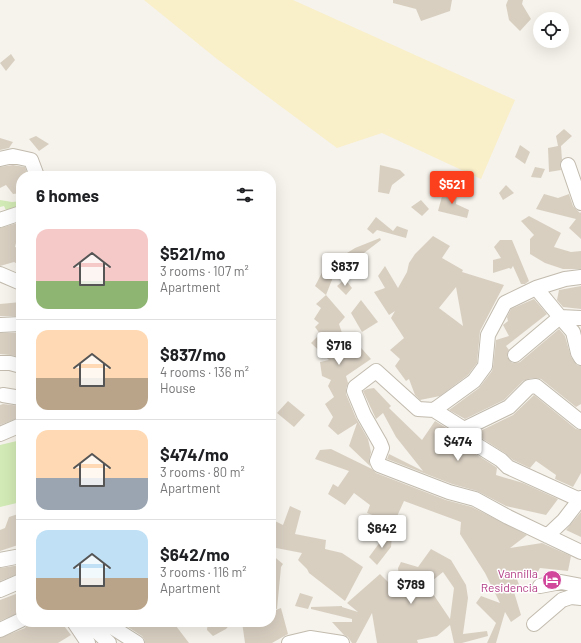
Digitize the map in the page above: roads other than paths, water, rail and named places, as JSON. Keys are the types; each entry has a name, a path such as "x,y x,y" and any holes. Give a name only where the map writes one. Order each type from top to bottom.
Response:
{"street":[{"path":"0,159 13,156 31,160 35,171"},
{"path":"568,165 581,203"},
{"path":"0,220 16,215"},
{"path":"0,274 16,281"},
{"path":"434,410 474,381 485,366 488,335 505,303 536,288 565,278 581,277"},
{"path":"536,288 573,332 578,353 581,358"},
{"path":"515,355 560,317 581,318"},
{"path":"0,325 16,324"},
{"path":"0,363 16,365"},
{"path":"547,536 564,520 580,499 508,467 501,460 472,442 464,429 434,410 418,409 376,371 355,387 354,391 364,415 382,448 377,461 379,465 449,492 475,499 508,517 547,536 581,552"},
{"path":"464,429 509,407 529,387 536,386 579,418"},
{"path":"1,392 16,396"},
{"path":"0,434 16,427"},
{"path":"0,560 16,557"},
{"path":"540,586 561,582 581,586"},
{"path":"0,590 16,583"},
{"path":"534,624 562,600 571,597 581,598"},
{"path":"0,630 16,622"},
{"path":"78,627 88,643"},
{"path":"82,627 95,630 109,643"},
{"path":"112,627 137,643"},
{"path":"289,643 310,638 332,643"}],"place":[{"name":"Vannilla Residencia","path":"552,580"}]}
